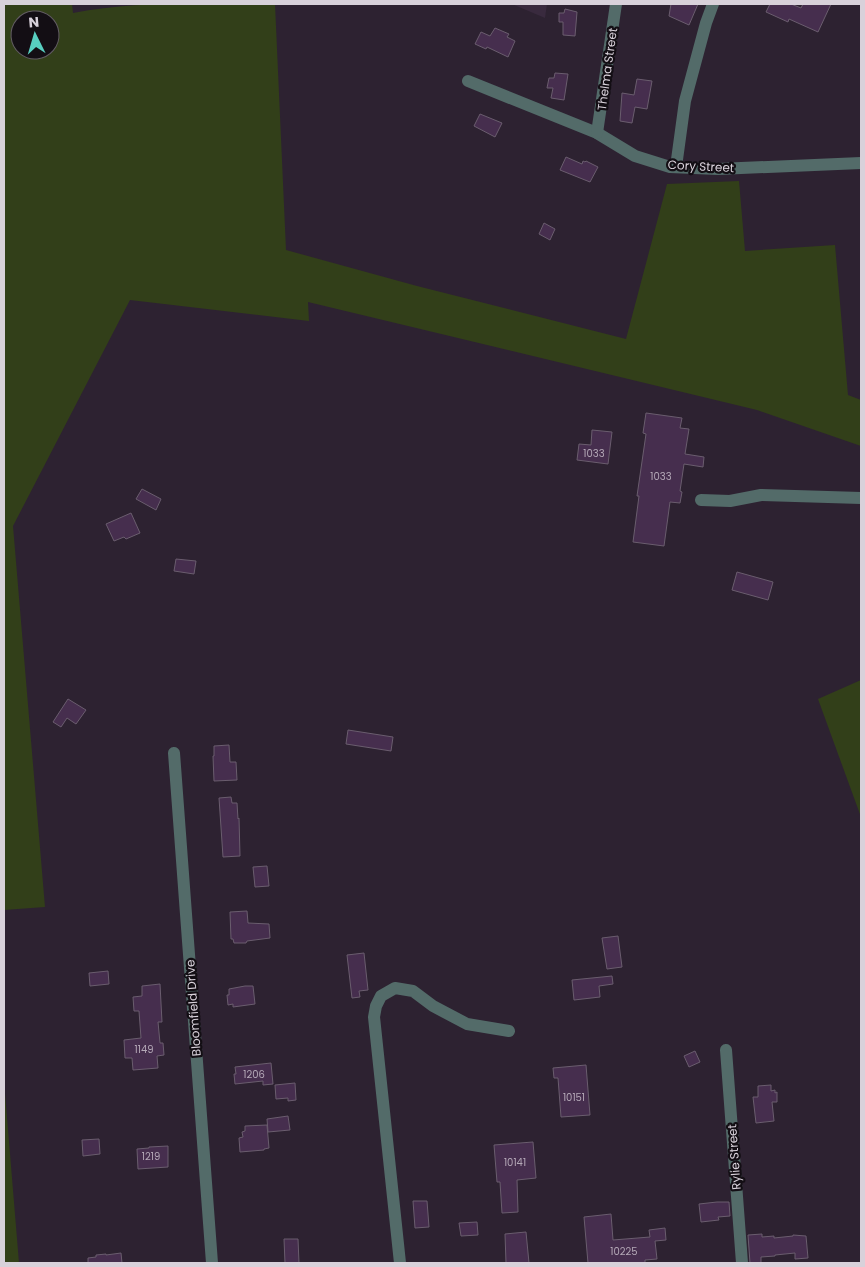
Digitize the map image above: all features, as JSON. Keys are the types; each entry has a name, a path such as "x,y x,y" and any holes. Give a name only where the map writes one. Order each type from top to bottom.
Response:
{"street":[{"name":"Thelma Street","path":"597,133 616,4"},
{"path":"676,167 685,101 713,4"},
{"name":"Cory Street","path":"468,81 597,133 635,156 670,167 718,169 861,163"},
{"path":"701,500 730,501 761,495 861,498"},
{"name":"Bloomfield Drive","path":"174,753 212,1263"},
{"path":"400,1263 377,1058 374,1017 376,1006 381,996 395,988 413,991 433,1006 467,1024 509,1031"},
{"name":"Rylie Street","path":"726,1050 742,1263"}],"shaded area":[{"path":"512,4 547,4 545,18"}],"green space":[{"path":"4,4 72,4 73,13 148,4 275,4 286,250 417,286 626,339 667,184 739,181 745,251 835,245 848,395 861,400 861,446 757,410 308,302 309,321 130,300 13,526 45,907 4,910"},
{"path":"861,680 861,817 818,699"},
{"path":"4,1081 19,1263 4,1263"}],"building":[{"path":"671,4 698,4 689,25 669,16"},
{"path":"770,4 791,4 801,8 803,4 831,4 818,32 789,19 788,22 766,12"},
{"path":"565,9 577,12 575,36 563,35 563,22 559,22 559,13 564,13"},
{"path":"495,28 509,34 507,37 515,41 508,57 487,47 486,49 475,44 481,32 490,36"},
{"path":"555,73 568,74 564,100 551,98 553,88 547,88 549,78 554,78"},
{"path":"637,79 652,81 647,109 635,107 632,123 620,121 622,93 634,95"},
{"path":"480,114 502,123 495,137 474,126"},
{"path":"566,157 582,164 583,161 586,161 598,167 590,182 560,170"},
{"path":"544,223 555,229 550,240 539,234"},
{"path":"646,413 682,418 680,428 689,429 685,454 704,457 703,467 684,464 680,503 670,502 664,546 633,542 639,496 637,496 646,434 643,433"},
{"path":"592,430 612,432 608,464 577,460 579,444 591,445"},
{"path":"142,489 161,499 156,510 136,499"},
{"path":"131,513 140,533 126,539 124,537 114,541 106,524"},
{"path":"176,559 196,561 194,574 174,571"},
{"path":"737,572 773,582 768,600 732,590"},
{"path":"68,699 86,710 76,724 67,718 61,727 53,722"},
{"path":"348,730 393,737 391,751 346,744"},
{"path":"229,745 230,762 236,762 237,780 214,781 214,746"},
{"path":"231,797 232,803 237,803 240,856 223,857 219,798"},
{"path":"267,866 269,886 255,887 253,867"},
{"path":"247,911 248,923 269,924 270,938 247,941 246,943 234,943 233,939 231,939 230,912"},
{"path":"618,936 622,967 607,969 602,938"},
{"path":"364,953 368,990 359,991 360,997 352,998 347,955"},
{"path":"108,971 109,984 90,986 89,973"},
{"path":"612,976 613,984 599,986 600,997 574,1000 572,980"},
{"path":"160,984 162,1022 158,1022 160,1043 163,1043 164,1055 157,1056 158,1068 133,1070 132,1058 125,1058 124,1040 141,1038 139,1011 134,1011 133,997 142,996 142,986"},
{"path":"253,986 255,1004 233,1007 233,1004 228,1005 227,995 229,995 229,989"},
{"path":"695,1051 700,1062 689,1067 684,1056"},
{"path":"271,1063 273,1084 263,1085 263,1081 235,1084 235,1067"},
{"path":"586,1065 590,1115 561,1117 558,1078 554,1078 553,1068"},
{"path":"295,1083 296,1100 288,1101 288,1098 276,1099 275,1085"},
{"path":"771,1085 771,1091 775,1090 775,1093 777,1092 777,1102 772,1102 774,1121 756,1123 753,1097 758,1097 758,1086"},
{"path":"288,1116 290,1130 268,1132 267,1119"},
{"path":"267,1125 269,1148 240,1152 239,1138 243,1137 242,1132 245,1131 245,1126"},
{"path":"99,1139 100,1154 83,1156 82,1140"},
{"path":"533,1142 536,1178 517,1180 518,1212 502,1213 500,1182 497,1182 494,1145"},
{"path":"168,1146 168,1167 138,1169 137,1149"},
{"path":"413,1201 427,1201 429,1227 415,1228"},
{"path":"729,1202 730,1216 718,1217 719,1220 701,1222 699,1204"},
{"path":"611,1214 613,1240 650,1237 649,1230 665,1228 666,1240 655,1241 657,1259 645,1260 645,1263 588,1263 584,1217"},
{"path":"477,1222 478,1235 461,1236 459,1223"},
{"path":"526,1232 529,1263 506,1263 505,1234"},
{"path":"762,1234 762,1237 774,1236 774,1238 793,1235 806,1236 808,1258 795,1259 795,1253 761,1257 761,1263 750,1263 748,1235"},
{"path":"284,1239 298,1239 299,1263 285,1263"},
{"path":"121,1253 122,1263 88,1263 88,1258 96,1257 96,1255"}]}
